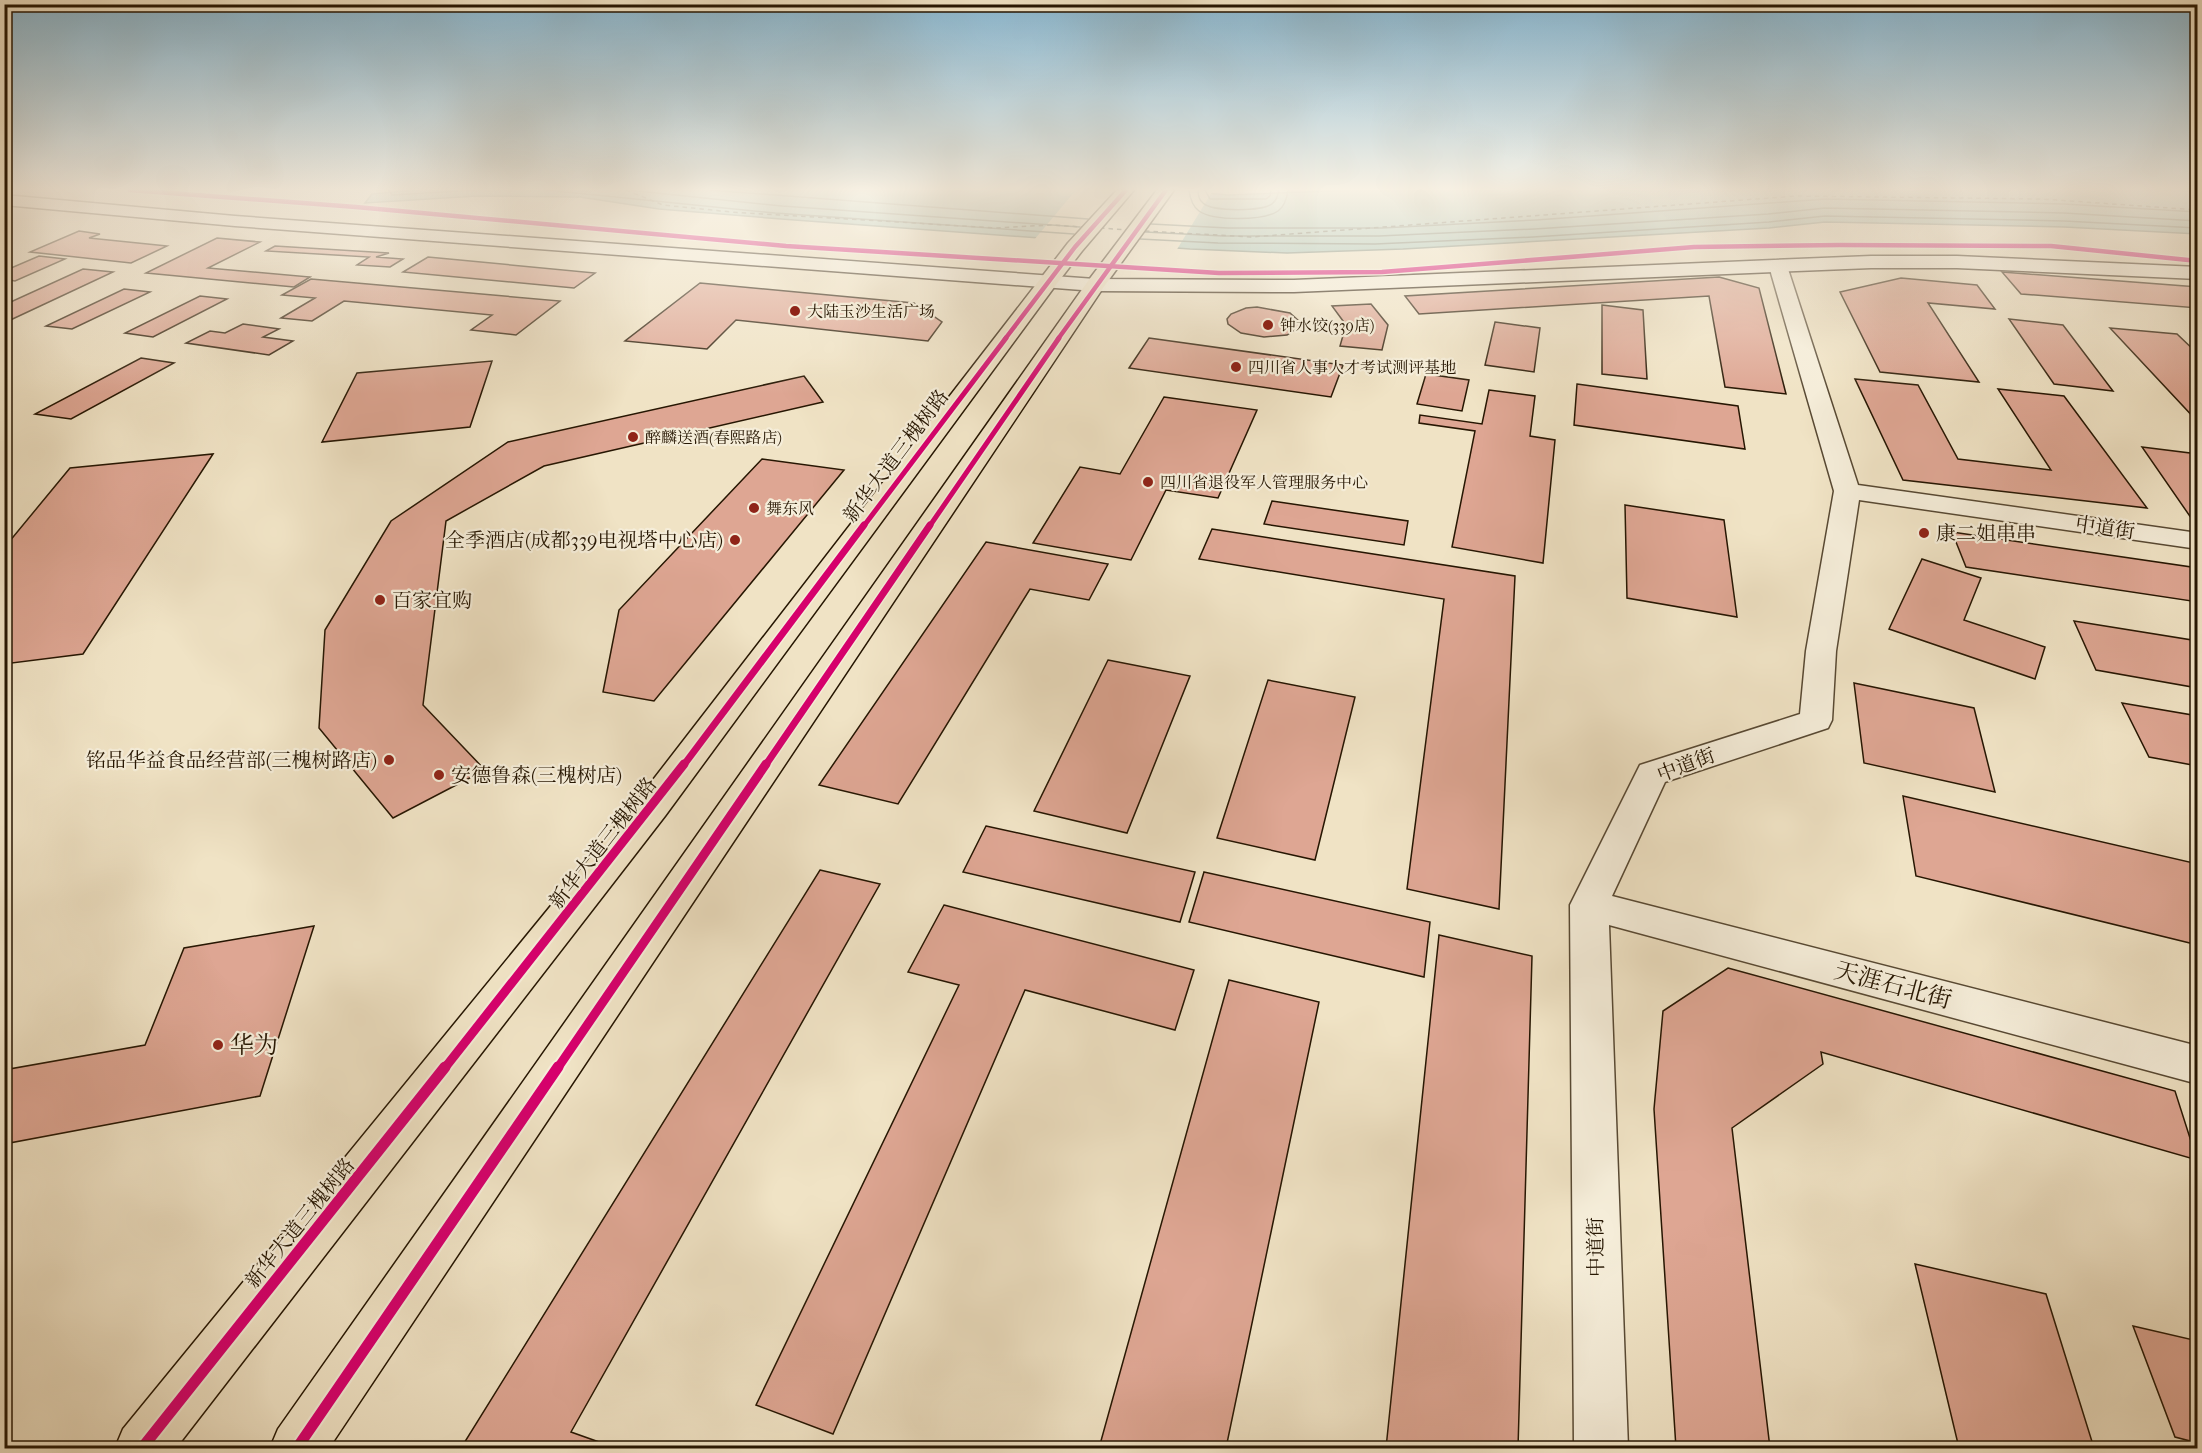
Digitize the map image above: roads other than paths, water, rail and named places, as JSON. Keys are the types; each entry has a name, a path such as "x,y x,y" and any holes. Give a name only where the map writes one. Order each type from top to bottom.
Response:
{"main road":[{"name":"新华大道三槐树路","path":"142,1449 652,807 1067,258"},
{"path":"297,1449 1095,285 1116,258"}],"street":[{"path":"726,258 1095,285 1294,286 1778,266 1957,262 2198,273"},
{"path":"1778,266 1847,491"},
{"name":"中道街","path":"1601,1449 1589,905 1652,774 1816,720 1821,651 1847,491 2198,541"},
{"name":"天涯石北街","path":"1589,905 2198,1065"}],"place":[{"name":"大陆玉沙生活广场","path":"795,311"},
{"name":"钟水饺(339店)","path":"1268,325"},
{"name":"四川省人事人才考试测评基地","path":"1236,367"},
{"name":"醉麟送酒(春熙路店)","path":"633,437"},
{"name":"四川省退役军人管理服务中心","path":"1148,482"},
{"name":"舞东风","path":"754,508"},
{"name":"康二姐串串","path":"1924,533"},
{"name":"全季酒店(成都339电视塔中心店)","path":"735,540"},
{"name":"百家宜购","path":"380,600"},
{"name":"铭品华益食品经营部(三槐树路店)","path":"389,760"},
{"name":"安德鲁森(三槐树店)","path":"439,775"},
{"name":"华为","path":"218,1045"}]}
